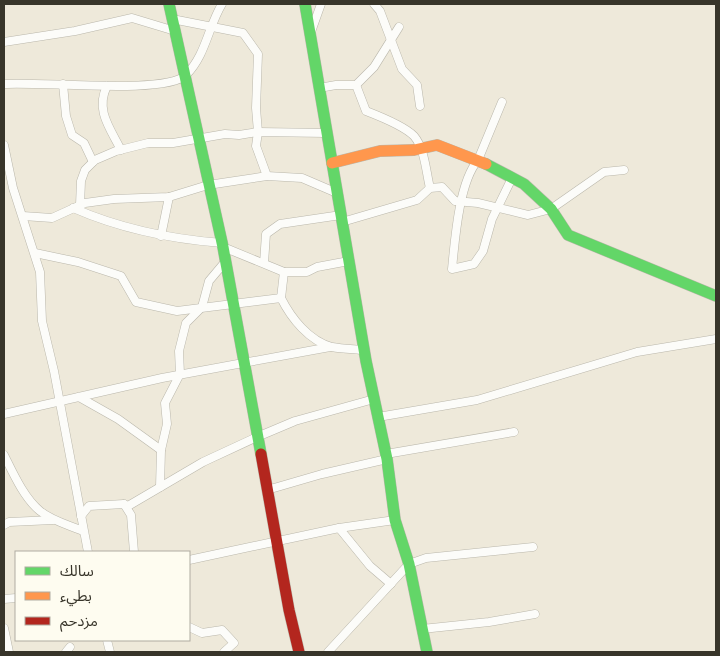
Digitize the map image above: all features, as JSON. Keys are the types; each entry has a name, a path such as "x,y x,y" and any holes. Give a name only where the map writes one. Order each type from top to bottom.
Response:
{"street":[{"path":"169,4 222,245 299,652"},
{"path":"4,84 28,82 107,86 160,84 185,76 207,44 212,26 222,4"},
{"path":"305,4 364,350 387,456 395,520 409,564 427,652"},
{"path":"310,34 321,4"},
{"path":"374,4 380,12 402,69 417,85 420,106"},
{"path":"4,42 75,31 132,18 175,31"},
{"path":"172,18 243,33 258,54 256,108 258,132 256,146 267,176"},
{"path":"319,88 356,85 374,67 399,26"},
{"path":"63,84 66,116 72,135 84,143 93,162"},
{"path":"356,85 366,111 413,136 421,149 430,188"},
{"path":"107,86 101,98 103,113 121,150"},
{"path":"502,102 478,160 473,166 461,201 452,268 474,264 483,251 498,207 512,178"},
{"path":"77,207 81,181 85,170 93,162 121,150 148,143 198,139 225,134 239,135 258,132 327,133"},
{"path":"4,145 12,184 40,272 42,321 60,401 88,551"},
{"path":"332,163 380,151 421,149 437,146 478,160 524,184 551,209 568,235 644,268 716,296"},
{"path":"264,263 266,234 280,224 341,219 417,200 430,188 442,187 455,200 498,207 528,215 551,209 604,172 624,170"},
{"path":"23,216 52,218 77,207 114,199 169,198 208,185 267,176 302,178 337,193"},
{"path":"4,180 12,184"},
{"path":"161,236 169,198"},
{"path":"77,207 101,220 161,236 222,245 284,272 306,272 317,267 349,261"},
{"path":"35,254 78,262 121,276 136,302 177,311 282,298"},
{"path":"160,487 161,450 167,424 165,403 180,374 179,351 186,323 202,307 209,281 225,262"},
{"path":"284,272 282,298 288,312 303,330 330,346"},
{"path":"378,417 476,400 637,352 716,339"},
{"path":"4,414 180,374 244,364 330,346 364,350"},
{"path":"79,397 118,419 161,450"},
{"path":"81,516 89,506 124,504 128,506 203,462 295,421 374,399"},
{"path":"267,490 387,456 514,432"},
{"path":"4,455 25,493 40,511 55,520 83,531"},
{"path":"124,504 131,516 134,551"},
{"path":"4,525 8,522 55,520"},
{"path":"190,560 277,543 339,528 395,520"},
{"path":"339,528 370,566 391,584"},
{"path":"328,652 409,564 426,558 533,547"},
{"path":"422,629 488,622 536,614"},
{"path":"190,627 202,633 222,630 234,643 224,652"},
{"path":"4,628 9,652"}],"traffic: fast":[{"path":"169,4 223,247 261,454"},
{"path":"305,4 366,361 387,459 395,520 409,564 427,652"},
{"path":"486,164 524,184 551,209 568,235 716,296"}],"traffic: slow":[{"path":"332,163 380,151 414,150 437,145 486,164"}],"traffic: jam":[{"path":"261,454 289,610 299,652"}]}
